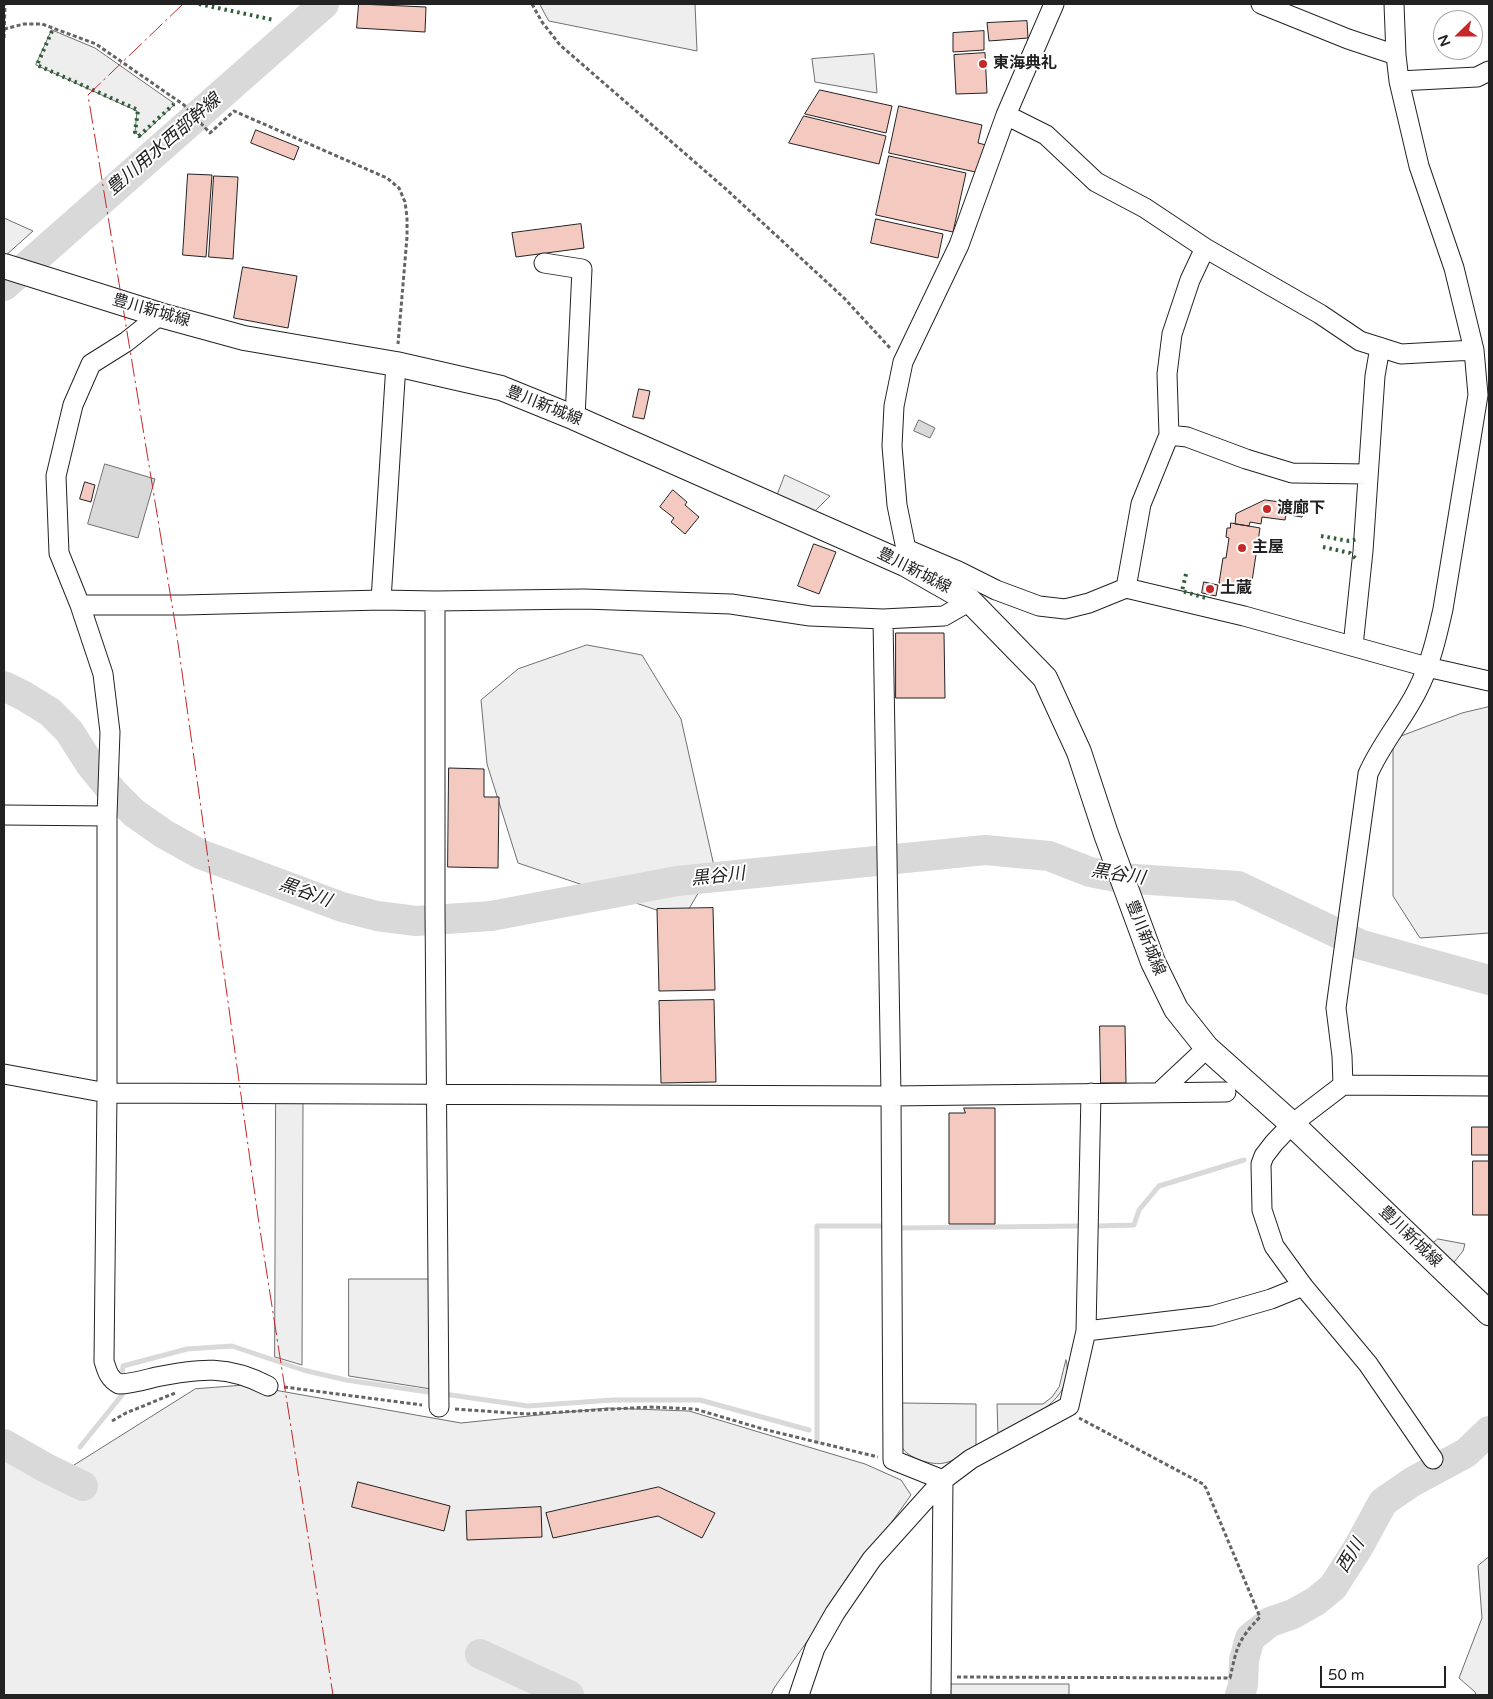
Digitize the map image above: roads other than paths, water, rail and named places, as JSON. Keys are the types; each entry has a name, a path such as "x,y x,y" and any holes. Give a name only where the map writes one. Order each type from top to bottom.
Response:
{"main road":[{"name":"豊川新城線","path":"4,266 160,315 244,338 396,364 500,388 905,556 970,601 1045,678 1079,752 1112,851 1153,962 1176,1009 1207,1048 1292,1124 1489,1313"}],"street":[{"path":"1054,4 1006,115 959,245 903,362 894,406 892,446 897,505 905,556 951,568 996,590 1039,606 1065,609 1089,603 1126,588 1244,616 1489,681"},
{"path":"1261,4 1348,39 1396,55"},
{"path":"1343,1085 1342,1056 1336,1008 1368,774 1375,757 1418,690 1436,638 1443,609 1478,395 1474,350 1454,268 1419,166 1399,81 1394,4"},
{"path":"1399,81 1477,77 1489,71"},
{"path":"1006,115 1046,135 1096,182 1145,208 1205,248 1320,314 1360,341 1401,354 1474,350"},
{"path":"1126,588 1141,504 1170,435 1167,374 1172,334 1190,280 1205,248"},
{"path":"544,263 582,269 575,418"},
{"path":"160,315 126,342 91,364 73,405 56,476 59,553 80,605 103,674 110,732 107,816 107,1094 104,1361 109,1376 119,1384 180,1372 213,1370 251,1377 268,1386"},
{"path":"1353,646 1375,376 1380,347"},
{"path":"381,600 396,364"},
{"path":"1170,435 1187,437 1246,459 1292,473 1368,474"},
{"path":"80,605 584,599 731,604 810,616 883,619 944,616 970,601"},
{"path":"435,602 435,910 439,1408"},
{"path":"883,619 891,1096 893,1460 943,1480"},
{"path":"4,815 107,816"},
{"path":"1160,1092 1207,1048"},
{"path":"4,1074 107,1094 891,1096 1226,1092"},
{"path":"1433,1459 1368,1364 1303,1286 1274,1246 1262,1210 1261,1164 1264,1156 1274,1143 1292,1124 1343,1085 1489,1086"},
{"path":"800,1695 815,1648 835,1613 872,1559 943,1480 971,1459 1069,1406 1086,1331 1091,1093"},
{"path":"1086,1331 1212,1316 1271,1299 1303,1286"},
{"path":"941,1686 943,1480"}],"waterway":[{"name":"豊川用水西部幹線","path":"4,286 324,4"},
{"name":"黒谷川","path":"4,686 50,712 69,731 90,764 112,791 134,813 164,834 200,854 342,907 377,916 416,921 491,916 677,881 985,850 1049,856 1090,872 1121,878 1238,886 1362,945 1489,980"},
{"path":"1098,1226 1134,1225 1139,1210 1159,1186 1244,1160"},
{"path":"817,1442 817,1226 880,1226"},
{"path":"902,1228 1080,1226"},
{"path":"122,1379 123,1366 187,1349 232,1346 303,1370 346,1380 435,1393"},
{"path":"80,1447 122,1395 122,1388"},
{"path":"444,1394 528,1406 613,1400 700,1400 809,1430"},
{"name":"西川","path":"1240,1695 1243,1685 1244,1660 1250,1638 1270,1622 1293,1614 1316,1601 1333,1587 1358,1548 1383,1502 1412,1482 1466,1453 1489,1431"},
{"name":"豊川用水西部幹線","path":"4,1444 83,1486"},
{"name":"豊川用水西部幹線","path":"480,1654 569,1695"}],"place":[{"name":"東海典礼","path":"983,64"},
{"name":"渡廊下","path":"1267,509"},
{"name":"主屋","path":"1242,548"},
{"name":"土蔵","path":"1210,589"}]}
